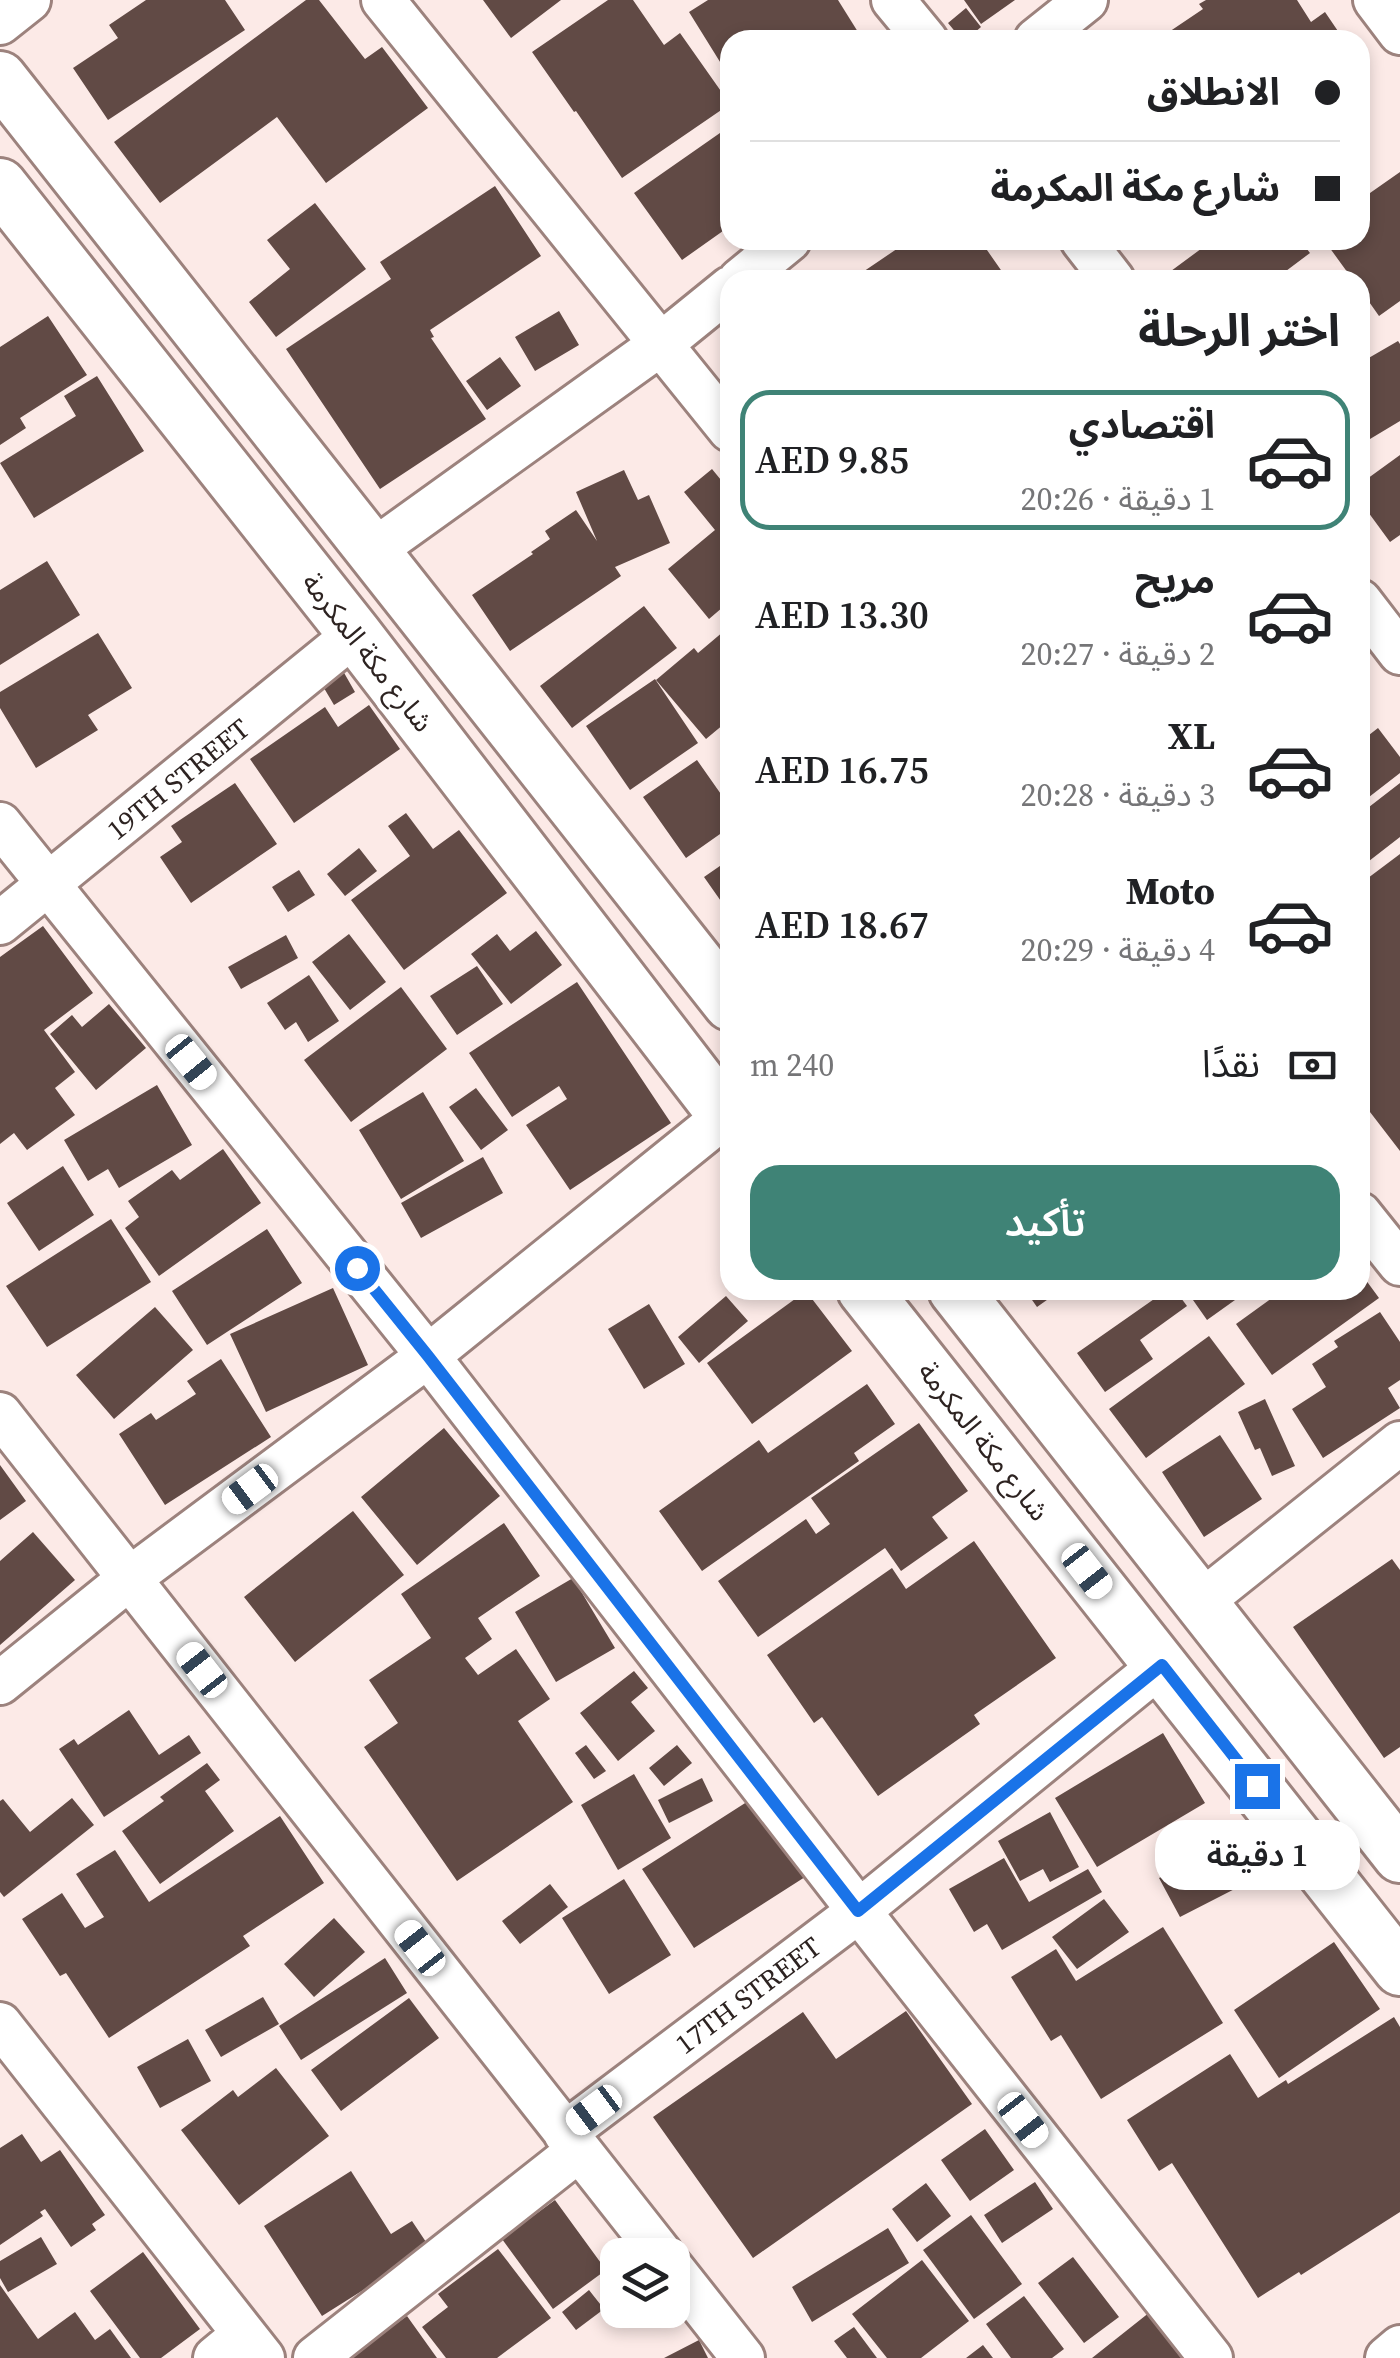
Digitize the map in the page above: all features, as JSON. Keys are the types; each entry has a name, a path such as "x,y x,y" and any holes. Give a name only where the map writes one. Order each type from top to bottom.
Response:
{"main road":[{"path":"0,78 720,991"},
{"name":"شارع مكة المكرمة","path":"0,185 355,634 720,1109"},
{"name":"شارع مكة المكرمة","path":"872,1300 1400,1970"},
{"path":"962,1300 1400,1856"}],"street":[{"path":"0,23 30,0"},
{"path":"383,0 720,418"},
{"path":"893,0 918,30"},
{"path":"1048,30 1086,0"},
{"path":"1375,0 1400,33"},
{"path":"752,270 777,250"},
{"path":"374,550 661,344 720,296"},
{"name":"19TH STREET","path":"0,923 355,634"},
{"path":"0,824 428,1356 1211,2358"},
{"path":"0,1683 130,1578 428,1356 720,1125"},
{"path":"1370,1226 1400,1264"},
{"path":"0,1414 649,2238"},
{"path":"1201,1602 1400,1443"},
{"name":"17TH STREET","path":"314,2358 572,2141 1162,1665"},
{"path":"0,2024 240,2350"},
{"path":"690,2291 743,2358"},
{"path":"1387,2358 1400,2347"}],"building":[{"path":"146,0 225,0 245,30 108,120 73,68 118,38 109,25"},
{"path":"306,0 319,0 365,59 382,47 428,108 326,183 277,117 160,203 114,142"},
{"path":"483,0 561,0 511,38"},
{"path":"608,0 633,0 664,45 680,33 720,90 720,111 622,178 532,52"},
{"path":"708,0 838,0 857,30 720,30 720,62 689,12"},
{"path":"964,0 1015,0 981,24"},
{"path":"1206,0 1297,0 1311,22 1325,12 1337,30 1172,30 1203,9 1199,4"},
{"path":"966,8 981,27 954,30 948,23"},
{"path":"720,133 720,233 682,260 634,193"},
{"path":"1400,172 1400,301 1379,316 1370,303 1370,270 1346,270 1331,250 1370,250 1370,193"},
{"path":"495,186 541,256 430,330 434,337 431,338 486,419 380,489 286,349 391,279 380,262"},
{"path":"315,203 366,269 276,337 249,302 290,269 267,240"},
{"path":"895,250 987,250 1001,270 866,270"},
{"path":"1199,250 1310,253 1287,270 1172,270"},
{"path":"559,311 579,345 535,371 515,337"},
{"path":"48,316 87,375 20,418 26,428 0,445 0,347"},
{"path":"1398,341 1400,344 1400,421 1370,439 1370,357"},
{"path":"500,357 521,386 487,410 466,381"},
{"path":"97,376 144,451 34,518 0,463 76,416 64,396"},
{"path":"1400,455 1400,535 1390,542 1370,515 1370,477"},
{"path":"712,469 720,479 720,610 709,619 668,569 715,530 684,492"},
{"path":"624,470 638,500 649,495 670,543 615,567 621,576 510,651 472,595 533,554 550,539 545,531 576,510 597,541 576,492"},
{"path":"47,561 80,615 0,665 0,590"},
{"path":"644,606 677,648 572,728 540,686"},
{"path":"98,633 132,688 88,715 98,730 36,768 0,708 0,692"},
{"path":"720,634 720,727 706,739 656,680 694,648 698,653"},
{"path":"343,671 355,692 334,705 321,683"},
{"path":"655,679 698,743 630,790 586,726"},
{"path":"369,705 400,749 294,823 250,759 325,707 338,727"},
{"path":"1378,728 1400,757 1400,773 1370,796 1370,734"},
{"path":"697,760 720,793 720,834 686,858 643,797"},
{"path":"235,783 277,844 191,903 160,857 182,842 171,826"},
{"path":"1400,783 1400,837 1370,860 1370,806"},
{"path":"406,813 433,849 459,830 507,893 404,970 351,900 410,856 388,826"},
{"path":"359,848 377,871 345,896 327,874"},
{"path":"1400,854 1400,1151 1370,1112 1370,876"},
{"path":"720,866 720,900 704,877"},
{"path":"299,870 315,895 288,912 272,887"},
{"path":"43,926 93,993 44,1030 75,1072 55,1088 75,1115 27,1150 14,1133 0,1144 0,957"},
{"path":"536,931 562,965 511,1004 471,954 497,934 510,951"},
{"path":"349,934 386,982 350,1010 312,962"},
{"path":"286,935 298,958 241,989 228,967"},
{"path":"477,966 503,1004 457,1035 430,996"},
{"path":"309,975 339,1021 308,1042 296,1022 285,1030 267,1003"},
{"path":"577,982 671,1123 570,1190 526,1125 567,1099 559,1086 512,1117 469,1053"},
{"path":"401,987 447,1049 351,1122 304,1060"},
{"path":"109,1004 146,1048 96,1090 50,1034 72,1015 82,1027"},
{"path":"157,1085 192,1145 119,1188 108,1169 88,1181 64,1140"},
{"path":"476,1088 508,1130 481,1150 449,1107"},
{"path":"423,1092 464,1161 401,1199 359,1130"},
{"path":"223,1149 261,1203 159,1276 125,1228 139,1217 128,1201 172,1170 180,1180"},
{"path":"483,1157 503,1193 421,1238 401,1203"},
{"path":"63,1166 94,1215 39,1251 7,1203"},
{"path":"111,1219 151,1282 47,1347 6,1286"},
{"path":"267,1229 302,1283 207,1345 172,1291"},
{"path":"1370,1286 1379,1298 1272,1375 1236,1324 1269,1300 1370,1300"},
{"path":"333,1288 368,1365 266,1412 230,1334"},
{"path":"721,1300 730,1300 748,1321 699,1363 678,1337"},
{"path":"794,1300 813,1300 852,1351 752,1424 707,1363"},
{"path":"1153,1300 1182,1300 1187,1306 1140,1340 1153,1359 1105,1392 1077,1353"},
{"path":"1193,1300 1235,1300 1207,1320"},
{"path":"649,1304 685,1364 644,1389 608,1329"},
{"path":"155,1307 193,1350 114,1419 76,1375"},
{"path":"1380,1312 1400,1342 1400,1380 1388,1388 1400,1408 1323,1458 1292,1409 1326,1387 1312,1364 1338,1347 1334,1341"},
{"path":"1209,1336 1245,1384 1146,1458 1109,1409"},
{"path":"221,1359 271,1437 165,1505 119,1434 151,1413 156,1420 196,1394 187,1381"},
{"path":"867,1384 895,1424 854,1453 859,1461 702,1571 659,1511 759,1440 768,1453"},
{"path":"1265,1399 1295,1466 1272,1476 1238,1412"},
{"path":"919,1423 968,1491 932,1517 948,1538 901,1571 885,1548 758,1637 718,1581 806,1519 816,1534 830,1524 811,1498"},
{"path":"444,1428 500,1496 417,1565 361,1497"},
{"path":"1220,1435 1262,1499 1204,1537 1162,1472"},
{"path":"0,1465 26,1501 0,1520"},
{"path":"353,1511 404,1575 295,1662 244,1597"},
{"path":"504,1523 540,1576 478,1618 492,1639 465,1658 478,1675 516,1649 550,1699 518,1721 573,1802 457,1881 364,1747 398,1723 369,1680 431,1638 401,1594"},
{"path":"33,1532 75,1580 0,1645 0,1561"},
{"path":"974,1541 1056,1658 974,1715 980,1724 878,1796 822,1717 814,1723 767,1655 892,1568 906,1589"},
{"path":"1392,1559 1400,1570 1400,1747 1384,1758 1293,1627"},
{"path":"573,1578 615,1648 556,1682 515,1612"},
{"path":"634,1671 648,1688 631,1702 655,1731 618,1761 580,1713"},
{"path":"129,1710 159,1755 189,1735 201,1753 104,1817 59,1749 74,1739 78,1745"},
{"path":"1163,1733 1205,1803 1097,1867 1055,1798"},
{"path":"586,1745 606,1771 594,1779 575,1753"},
{"path":"677,1745 692,1763 664,1786 649,1768"},
{"path":"207,1763 220,1780 205,1791 234,1831 160,1884 122,1831"},
{"path":"634,1774 671,1838 618,1870 581,1805"},
{"path":"702,1778 713,1801 669,1823 658,1800"},
{"path":"72,1798 94,1825 4,1897 0,1892 0,1801 3,1799 30,1832"},
{"path":"753,1798 805,1877 694,1948 642,1869"},
{"path":"1050,1812 1079,1867 1050,1882 1043,1869 1020,1881 998,1841"},
{"path":"280,1816 324,1883 243,1936 250,1946 109,2038 66,1973 60,1976 22,1919 62,1893 85,1928 104,1917 76,1874 115,1850 149,1902"},
{"path":"1237,1837 1258,1877 1180,1917 1159,1878"},
{"path":"1004,1858 1029,1902 1088,1869 1102,1892 1002,1950 987,1924 974,1932 949,1889"},
{"path":"624,1879 671,1955 609,1994 562,1918"},
{"path":"550,1884 568,1907 520,1944 502,1921"},
{"path":"1104,1899 1129,1932 1077,1969 1052,1937"},
{"path":"334,1918 365,1952 314,1997 284,1964"},
{"path":"1163,1927 1223,2023 1101,2099 1061,2035 1051,2041 1011,1977 1056,1949 1076,1981"},
{"path":"1334,1942 1380,2009 1279,2078 1234,2010"},
{"path":"385,1958 407,1993 301,2060 279,2026"},
{"path":"263,1997 279,2024 221,2057 205,2030"},
{"path":"409,1998 439,2038 341,2111 311,2070"},
{"path":"906,2011 972,2104 753,2258 653,2117 803,2012 836,2059"},
{"path":"1394,2017 1400,2027 1400,2212 1258,2298 1172,2163 1159,2171 1127,2120 1230,2054 1258,2098 1286,2080 1288,2084"},
{"path":"188,2039 211,2081 160,2108 137,2067"},
{"path":"276,2068 329,2136 239,2205 181,2130 233,2090 238,2097"},
{"path":"985,2129 1014,2170 970,2201 941,2160"},
{"path":"22,2134 41,2162 60,2150 105,2215 92,2224 96,2230 71,2247 45,2209 40,2212 43,2216 0,2245 0,2148"},
{"path":"351,2171 391,2234 412,2221 430,2248 322,2316 264,2226"},
{"path":"1035,2182 1053,2209 1002,2243 984,2215"},
{"path":"926,2183 951,2216 917,2242 892,2209"},
{"path":"555,2200 600,2262 600,2274 553,2309 502,2239"},
{"path":"971,2215 1022,2284 974,2319 923,2250"},
{"path":"888,2228 909,2263 812,2322 792,2287"},
{"path":"41,2237 57,2264 8,2292 0,2278 0,2261"},
{"path":"498,2249 551,2318 497,2358 446,2358 422,2327 448,2307 438,2294"},
{"path":"143,2252 200,2329 161,2358 140,2358 90,2291"},
{"path":"1073,2257 1119,2317 1084,2343 1038,2283"},
{"path":"922,2260 969,2321 921,2358 887,2358 852,2314"},
{"path":"0,2285 38,2339 75,2312 95,2340 110,2329 131,2358 0,2358"},
{"path":"589,2290 600,2304 600,2312 576,2330 562,2312"},
{"path":"1024,2296 1064,2349 1052,2358 1011,2358 986,2324"},
{"path":"1150,2312 1187,2358 1092,2358"},
{"path":"407,2316 437,2358 348,2358"},
{"path":"854,2327 877,2358 847,2358 834,2341"},
{"path":"699,2340 708,2358 664,2358"},
{"path":"983,2345 993,2358 966,2358"}],"route":[{"path":"357,1268 858,1911 1162,1665 1257,1786"}]}
